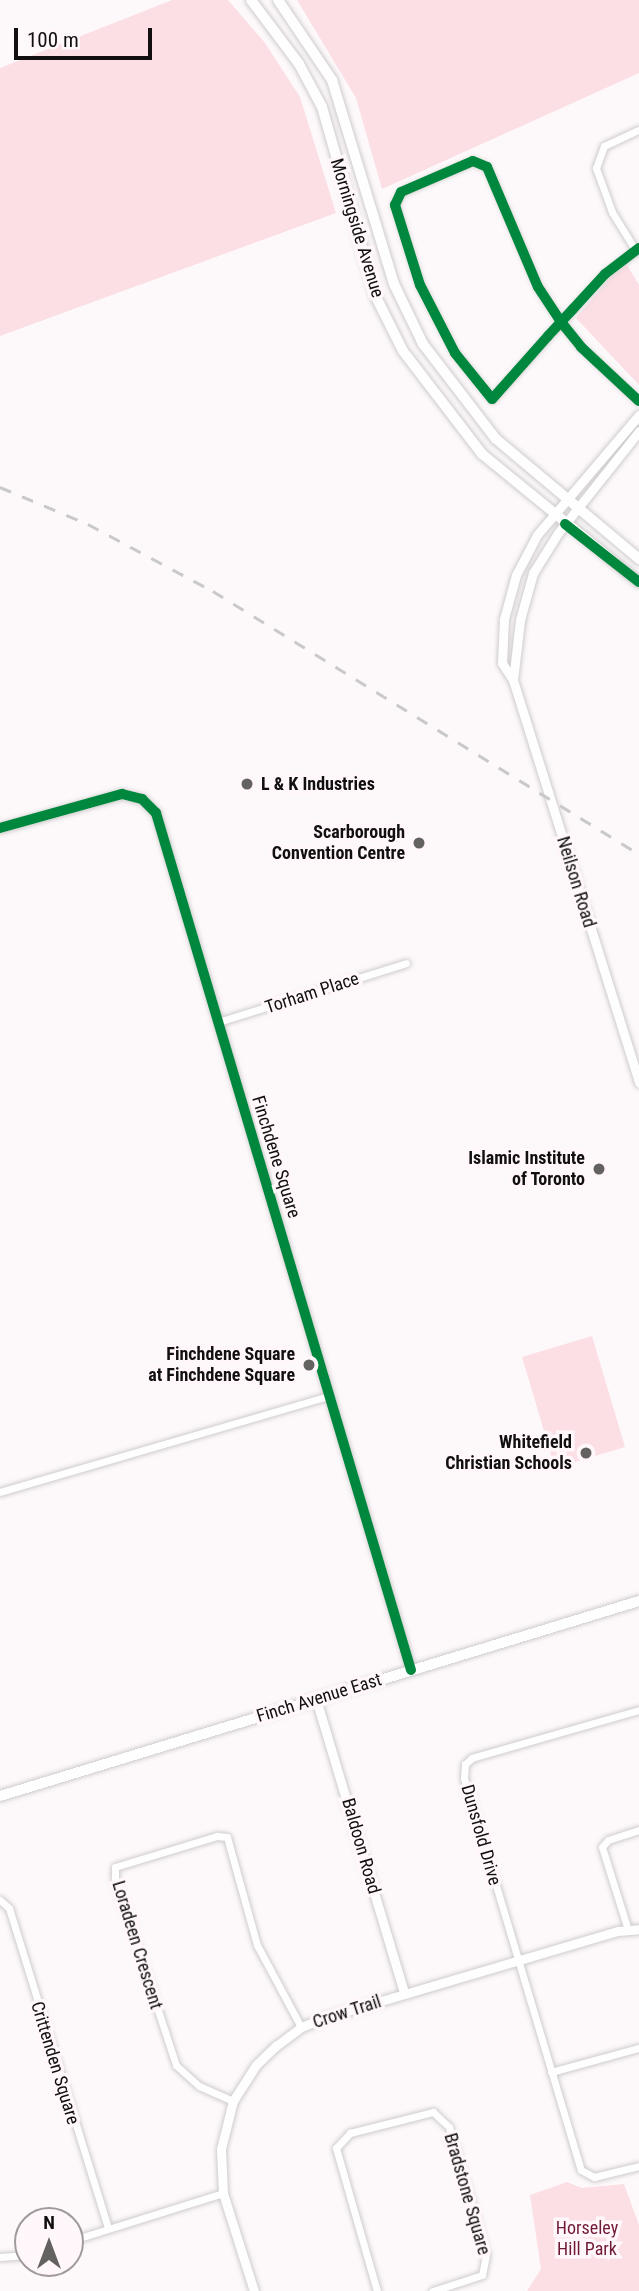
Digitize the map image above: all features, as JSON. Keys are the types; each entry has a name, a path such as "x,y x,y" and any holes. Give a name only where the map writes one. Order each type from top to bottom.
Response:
{"main road":[{"name":"Morningside Avenue","path":"251,0 299,64 322,107 376,297 403,351 482,454 639,582"},
{"name":"Morningside Avenue","path":"278,0 332,80 394,284 423,344 495,439 639,559"},
{"name":"Finch Avenue East","path":"0,1796 639,1601"}],"street":[{"path":"639,130 604,146 596,168 612,212 637,250 605,274 561,322 492,400 455,353 420,285 396,211 401,192 473,161 487,167 519,250 561,322 580,347 639,401"},
{"name":"Neilson Road","path":"639,415 564,499 516,575 504,619 502,663 513,680 639,1083"},
{"name":"Neilson Road","path":"513,680 520,620 533,573 565,524 639,431"},
{"name":"Finchdene Square","path":"0,828 122,794 142,799 156,813 411,1670"},
{"name":"Torham Place","path":"218,1022 406,963"},
{"path":"0,1493 329,1396"},
{"name":"Baldoon Road","path":"316,1699 404,1993"},
{"name":"Dunsfold Drive","path":"517,1960 464,1778 465,1764 480,1755 639,1710"},
{"path":"628,1930 602,1847 608,1840 639,1830"},
{"name":"Loradeen Crescent","path":"233,2101 199,2086 176,2065 115,1867 217,1836 227,1837 257,1945 301,2027"},
{"name":"Crittenden Square","path":"0,1900 9,1908 108,2228"},
{"name":"Crow Trail","path":"254,2291 223,2193 221,2149 233,2101 256,2065 301,2027 517,1960 639,1929"},
{"path":"517,1960 581,2170 594,2177 639,2166"},
{"path":"551,2072 639,2048"},
{"name":"Bradstone Square","path":"377,2291 336,2148 351,2133 433,2112 449,2127 486,2255 482,2275 433,2291"},
{"path":"84,2236 223,2193"}],"green space":[{"path":"172,0 228,0 265,43 300,97 336,213 0,336 0,68"},
{"path":"297,0 639,0 639,73 382,189 356,98"},
{"path":"627,265 639,285 639,385 576,318 611,277"},
{"path":"592,1336 625,1447 555,1468 522,1357"},
{"name":"Horseley Hill Park","path":"567,2182 582,2188 624,2184 639,2225 639,2291 527,2291 541,2269 530,2195"}],"railway":[{"path":"0,487 88,524 213,591 639,854"}],"cycle path":[{"path":"639,248 605,274 573,309 561,322 548,336 492,399 455,353 420,285 395,205 401,192 473,161 487,167 538,287 561,322 581,347 639,401"},
{"path":"565,524 639,582"},
{"path":"0,828 122,794 142,799 156,813 411,1670"}],"place":[{"name":"L & K Industries","path":"247,784"},
{"name":"Scarborough Convention Centre","path":"419,843"},
{"name":"Islamic Institute of Toronto","path":"599,1169"},
{"name":"Finchdene Square at Finchdene Square","path":"309,1365"},
{"name":"Whitefield Christian Schools","path":"586,1453"}]}
